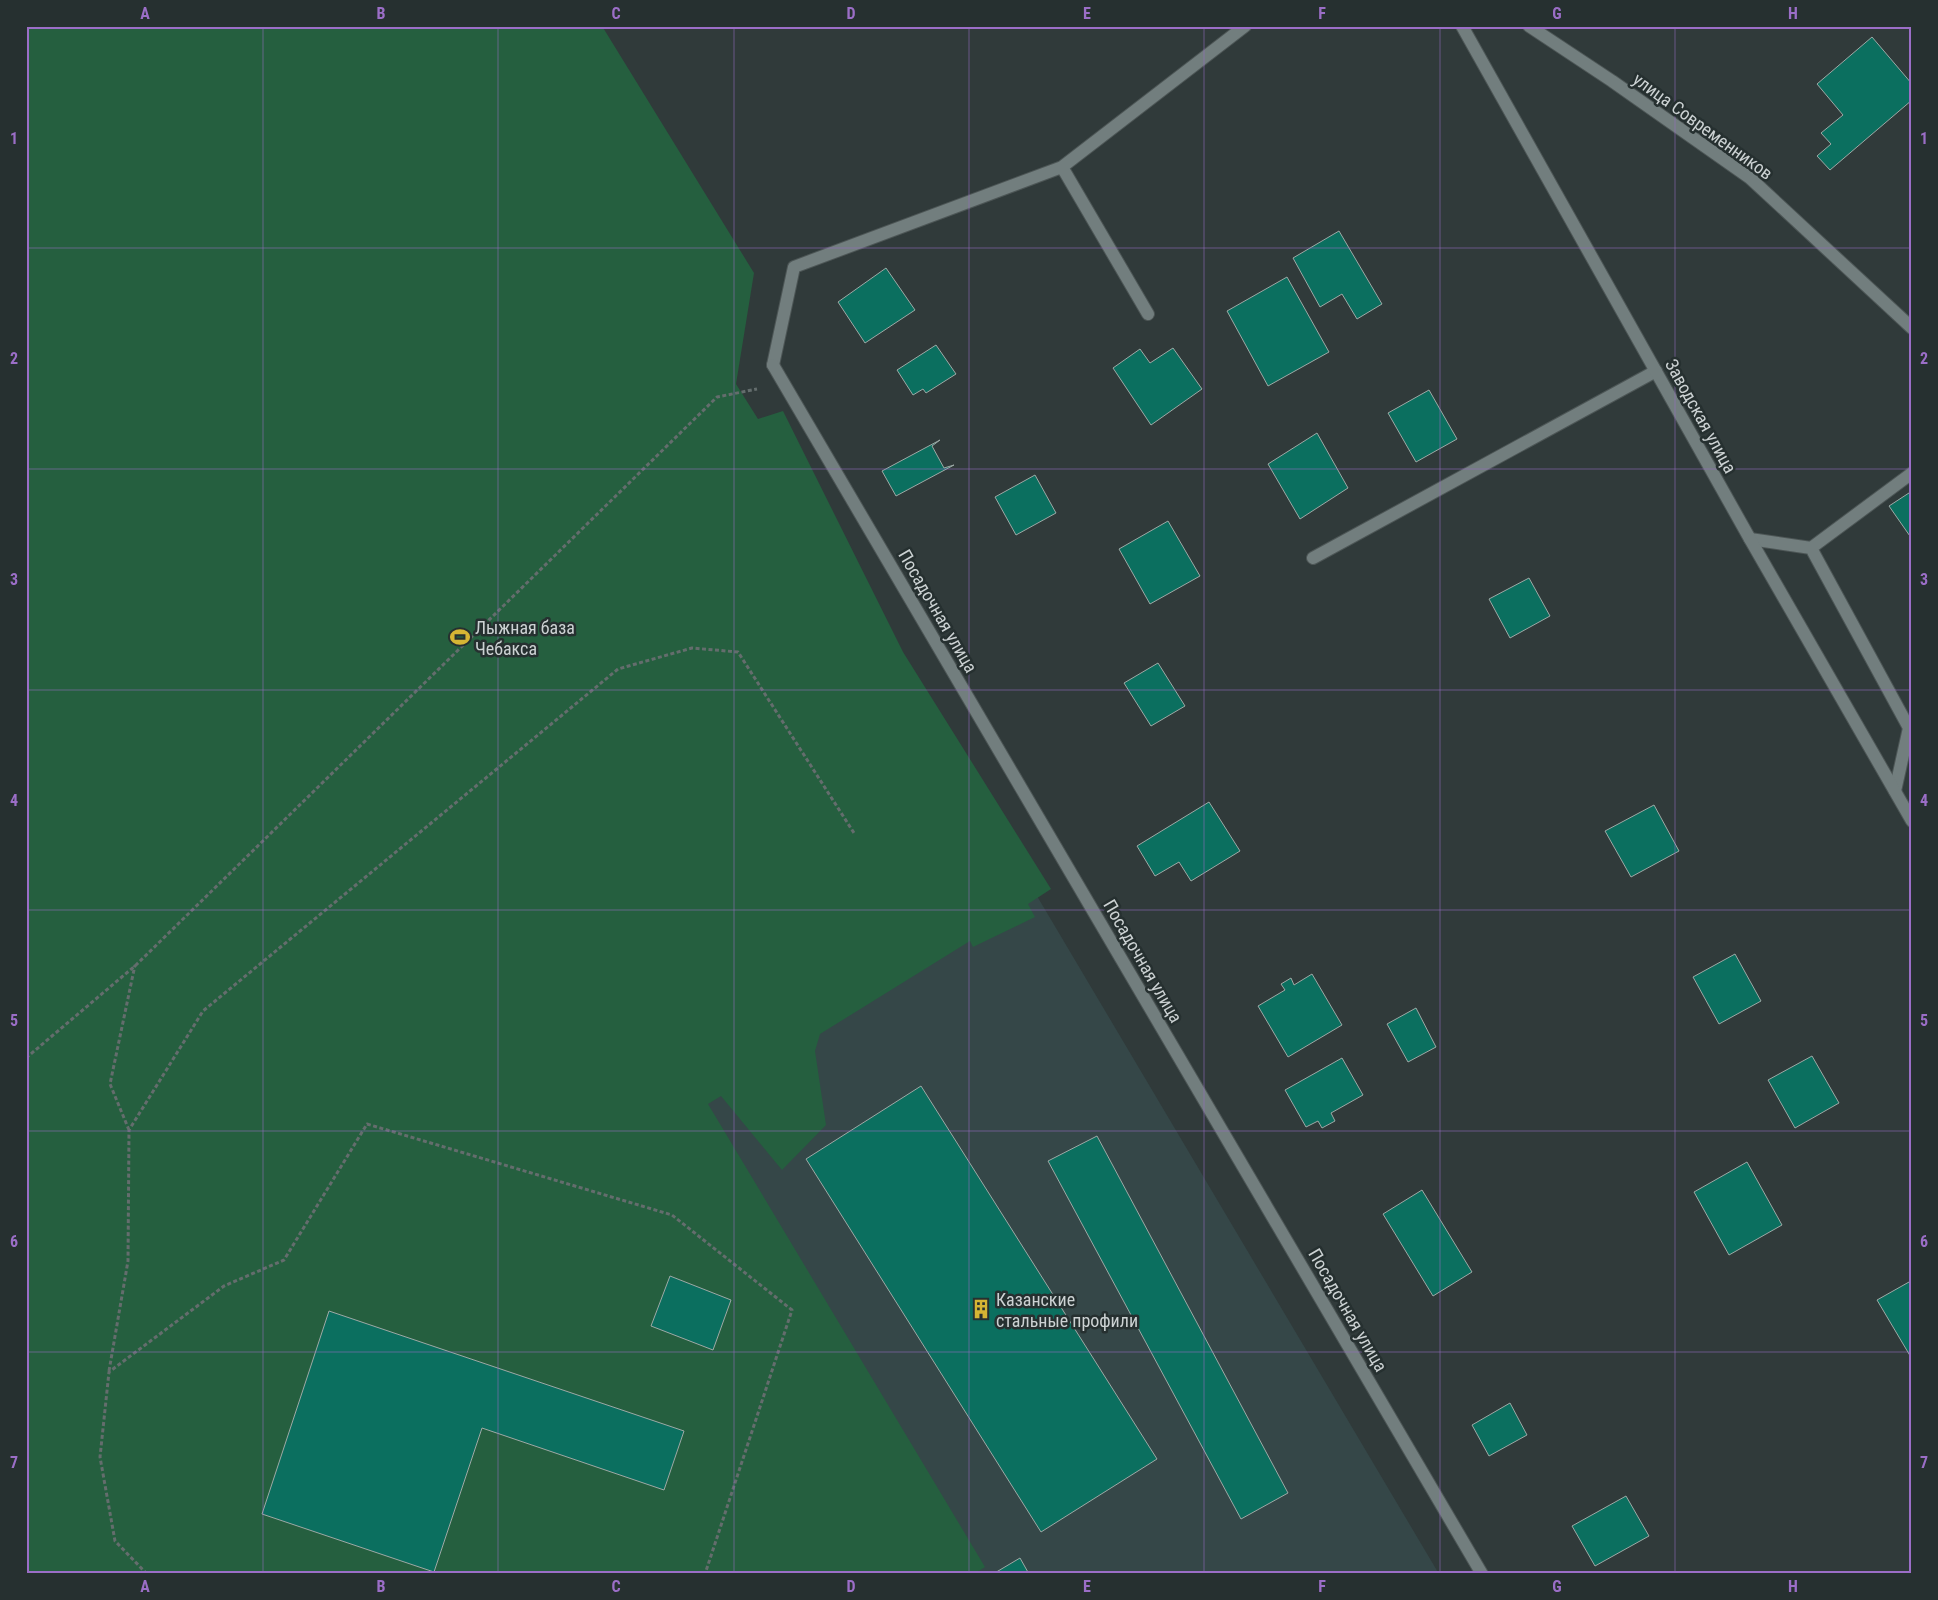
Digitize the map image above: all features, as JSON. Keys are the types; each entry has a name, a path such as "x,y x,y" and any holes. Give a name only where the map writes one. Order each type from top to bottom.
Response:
{"street":[{"path":"1148,314 1062,167 1245,26"},
{"name":"Заводская улица","path":"1462,26 1750,539 1912,821"},
{"name":"улица Современников","path":"1529,26 1612,81 1750,178 1912,328"},
{"name":"Посадочная улица","path":"1062,167 794,267 773,365 1482,1574"},
{"path":"1312,558 1656,371"},
{"path":"1750,539 1811,548 1912,473"},
{"path":"1811,548 1909,728 1895,791"}],"path":[{"path":"26,1058 136,965 717,397 783,383"},
{"path":"129,1130 203,1010 618,669 692,648 738,652 854,833"},
{"path":"136,965 110,1084 129,1130 128,1262 109,1372 100,1457 115,1541 147,1574"},
{"path":"109,1372 224,1286 284,1260 367,1124 672,1215 792,1310 705,1574"}],"shaded area":[{"name":"Казанские стальные профили","path":"1018,864 1439,1574 239,1574 765,1005"}],"green space":[{"name":"Лыжная база Чебакса","path":"26,26 602,26 754,273 736,384 758,419 783,411 903,652 1051,889 1028,904 1035,917 973,947 970,941 820,1034 815,1051 826,1125 782,1170 721,1096 708,1104 985,1567 974,1574 26,1574"}],"building":[{"path":"1872,37 1912,84 1912,100 1830,170 1817,156 1831,144 1821,133 1843,115 1817,84"},
{"path":"1339,231 1382,304 1357,319 1342,294 1320,307 1293,258"},
{"path":"886,268 915,310 865,343 838,302"},
{"path":"1287,277 1329,352 1268,386 1227,311"},
{"path":"936,345 956,374 926,393 923,389 913,395 897,370"},
{"path":"1173,348 1202,389 1151,425 1113,368 1140,349 1150,363"},
{"path":"1429,390 1457,439 1416,462 1388,413"},
{"path":"1317,433 1348,488 1300,519 1268,464"},
{"path":"940,440 932,446 944,468 954,465 896,496 882,471"},
{"path":"1035,475 1056,513 1016,535 995,497"},
{"path":"1912,491 1912,539 1889,506"},
{"path":"1168,521 1200,576 1150,604 1119,549"},
{"path":"1529,578 1550,616 1510,638 1489,599"},
{"path":"1158,663 1185,706 1151,726 1124,683"},
{"path":"1209,802 1240,851 1191,881 1179,862 1155,876 1137,846"},
{"path":"1654,805 1679,851 1631,877 1605,831"},
{"path":"1735,954 1761,1001 1719,1024 1693,977"},
{"path":"1312,974 1342,1025 1288,1057 1258,1006 1285,990 1281,984 1291,978 1294,985"},
{"path":"1416,1008 1436,1047 1408,1062 1387,1024"},
{"path":"1812,1056 1839,1103 1795,1128 1768,1080"},
{"path":"1342,1058 1363,1095 1331,1113 1335,1121 1322,1128 1318,1121 1306,1127 1285,1090"},
{"name":"Казанские стальные профили","path":"921,1086 1157,1459 1041,1532 806,1159"},
{"path":"1097,1136 1288,1493 1241,1519 1048,1161"},
{"path":"1747,1162 1782,1225 1729,1255 1694,1192"},
{"path":"1422,1190 1472,1272 1433,1296 1383,1214"},
{"path":"670,1276 731,1300 713,1350 651,1326"},
{"path":"1909,1282 1912,1287 1912,1359 1877,1300"},
{"path":"329,1311 684,1431 664,1490 482,1428 434,1572 262,1514"},
{"path":"1510,1403 1527,1435 1489,1456 1472,1425"},
{"path":"1626,1496 1649,1536 1595,1566 1572,1526"},
{"path":"1020,1558 1029,1574 993,1574"}],"place":[{"name":"Лыжная база Чебакса","path":"460,637"},
{"name":"Казанские стальные профили","path":"981,1309"}]}
